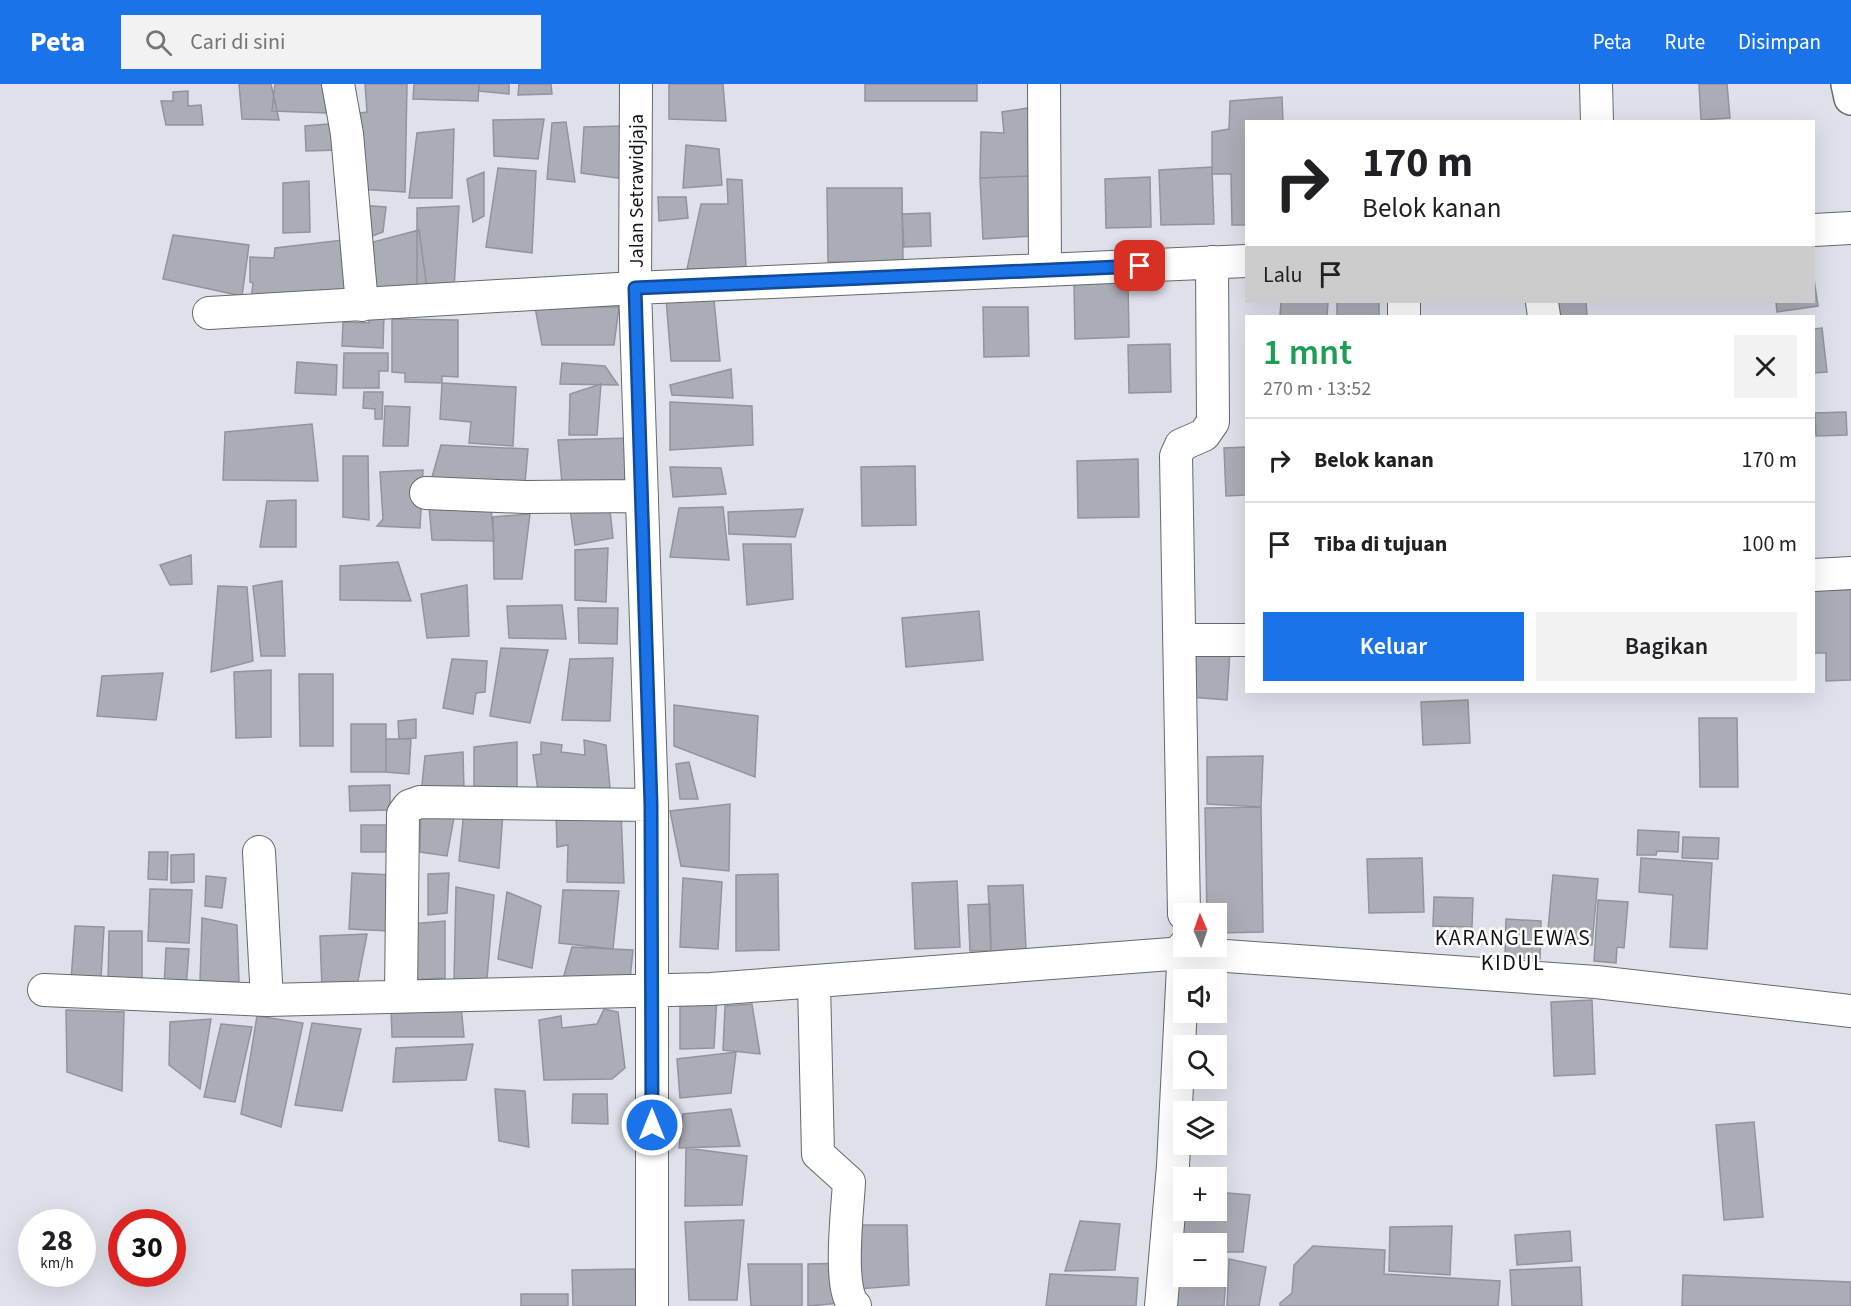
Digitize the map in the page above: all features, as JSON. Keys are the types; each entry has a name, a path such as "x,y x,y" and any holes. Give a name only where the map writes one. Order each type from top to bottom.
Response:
{"street":[{"path":"338,84 347,134 362,305"},
{"name":"Jalan Setrawidjaja","path":"636,84 635,288 651,805 652,1306"},
{"path":"1044,84 1045,270"},
{"path":"1596,84 1597,120"},
{"path":"1848,84 1851,98"},
{"path":"1815,230 1851,228"},
{"path":"209,314 635,288 1245,261"},
{"path":"1184,903 1176,456 1181,445 1204,435 1213,422 1212,262"},
{"path":"426,493 525,497 642,496"},
{"path":"1815,575 1851,573"},
{"path":"1179,640 1245,640"},
{"path":"401,996 403,814 409,806 420,802 651,805"},
{"path":"260,852 267,1000"},
{"path":"44,990 267,1000 652,990 814,983 1173,951"},
{"path":"1227,953 1596,982 1851,1011"},
{"path":"1161,1306 1173,1166 1184,957"},
{"path":"814,983 818,1155 849,1182 845,1282 849,1301 855,1306"}],"building":[{"path":"239,84 271,84 279,120 242,119"},
{"path":"275,84 329,84 327,113 272,111"},
{"path":"365,84 407,84 405,192 357,189 354,114 367,112"},
{"path":"414,84 479,84 478,101 413,99"},
{"path":"479,84 509,84 509,94 479,91"},
{"path":"519,84 551,84 552,94 518,95"},
{"path":"669,84 723,84 726,121 669,119"},
{"path":"865,84 977,84 977,101 865,101"},
{"path":"1699,84 1727,84 1730,118 1701,120"},
{"path":"188,91 188,106 201,105 203,125 166,125 161,101 173,101 173,92"},
{"path":"1282,97 1283,120 1245,120 1245,225 1232,225 1231,174 1212,174 1212,132 1229,129 1230,101"},
{"path":"1035,107 1031,176 980,178 981,132 1004,133 1002,112"},
{"path":"544,119 538,159 494,156 493,120"},
{"path":"566,122 575,182 547,179 552,123"},
{"path":"340,123 340,150 306,151 305,126"},
{"path":"623,126 624,179 581,173 584,127"},
{"path":"454,129 452,198 409,198 417,133"},
{"path":"686,145 719,149 722,185 683,188"},
{"path":"1212,167 1214,224 1161,225 1159,170"},
{"path":"498,168 536,171 532,253 486,247"},
{"path":"484,172 484,216 473,222 467,179"},
{"path":"1031,176 1034,236 983,239 980,178"},
{"path":"1150,177 1151,227 1106,228 1105,179"},
{"path":"727,179 742,180 746,268 687,269 701,204 728,204"},
{"path":"309,181 310,232 283,233 283,183"},
{"path":"827,188 902,188 903,262 828,262"},
{"path":"658,197 686,197 688,218 659,221"},
{"path":"358,205 386,207 383,232 362,240"},
{"path":"459,206 454,289 417,295 417,208"},
{"path":"930,213 931,246 904,247 902,214"},
{"path":"419,230 427,288 372,287 373,242"},
{"path":"173,235 249,245 242,296 163,279"},
{"path":"343,240 345,300 251,300 253,283 250,282 250,257 274,258 275,248"},
{"path":"1128,281 1129,337 1075,339 1074,282"},
{"path":"1815,286 1818,306 1777,312 1776,303 1815,303"},
{"path":"666,298 714,300 720,361 671,361"},
{"path":"1281,303 1328,303 1327,315 1280,315"},
{"path":"1337,303 1379,303 1379,315 1337,315"},
{"path":"1548,303 1586,303 1587,315 1548,315"},
{"path":"535,307 619,307 614,345 542,345"},
{"path":"983,307 1028,307 1029,356 984,357"},
{"path":"369,313 384,313 383,348 342,346 343,322 369,323"},
{"path":"392,319 458,320 458,377 442,376 442,383 405,382 405,373 392,372"},
{"path":"1822,328 1827,372 1815,373 1815,329"},
{"path":"1170,344 1171,392 1129,393 1128,345"},
{"path":"344,353 388,353 388,371 379,371 379,388 343,388"},
{"path":"297,362 337,365 336,395 295,393"},
{"path":"562,363 605,366 618,385 560,384"},
{"path":"731,369 733,398 672,395 670,385"},
{"path":"442,383 516,387 513,446 469,443 471,422 440,419"},
{"path":"601,384 597,435 569,435 570,394"},
{"path":"364,392 383,392 382,419 375,419 375,409 363,408"},
{"path":"670,402 752,406 753,445 670,450"},
{"path":"385,406 410,407 408,446 383,446"},
{"path":"1846,412 1847,435 1816,436 1815,413"},
{"path":"312,424 318,481 223,480 225,432"},
{"path":"631,438 629,490 563,494 558,440"},
{"path":"441,445 528,449 524,494 431,481"},
{"path":"1245,447 1245,495 1226,496 1224,448"},
{"path":"343,456 368,456 369,520 343,517"},
{"path":"1138,459 1139,517 1078,518 1077,461"},
{"path":"915,466 916,525 862,526 861,467"},
{"path":"670,467 721,468 726,494 673,497"},
{"path":"423,470 420,528 377,526 383,519 380,472"},
{"path":"428,495 490,496 494,541 432,540"},
{"path":"296,500 296,547 260,547 267,501"},
{"path":"609,501 613,538 575,545 570,509"},
{"path":"723,507 729,560 670,557 679,508"},
{"path":"803,509 795,537 729,534 728,512"},
{"path":"530,514 522,579 494,579 493,517"},
{"path":"743,544 791,544 793,599 747,605"},
{"path":"608,548 606,602 575,600 575,550"},
{"path":"191,555 192,584 170,585 160,565"},
{"path":"398,562 411,601 340,600 340,566"},
{"path":"282,581 285,656 261,656 253,586"},
{"path":"467,585 469,636 427,638 421,594"},
{"path":"218,586 247,587 253,661 211,672"},
{"path":"1815,590 1851,590 1851,680 1826,681 1826,653 1815,653"},
{"path":"562,605 566,639 509,638 507,606"},
{"path":"578,608 618,608 617,644 579,643"},
{"path":"979,611 983,660 906,667 902,618"},
{"path":"1194,647 1230,650 1227,700 1190,697"},
{"path":"501,648 548,650 530,723 490,716"},
{"path":"613,658 610,721 562,720 570,659"},
{"path":"452,659 487,661 485,692 476,693 473,714 443,708"},
{"path":"271,670 271,737 236,738 234,672"},
{"path":"163,673 156,720 97,716 102,676"},
{"path":"299,674 333,674 333,746 300,746"},
{"path":"1468,700 1470,743 1423,745 1421,702"},
{"path":"674,705 758,716 755,777 674,746"},
{"path":"1699,718 1737,718 1738,787 1700,787"},
{"path":"416,719 416,738 399,739 398,721"},
{"path":"351,724 386,724 386,772 351,772"},
{"path":"386,739 411,739 409,774 386,772"},
{"path":"584,740 606,745 611,799 539,798 533,755 541,754 541,742 562,745 561,752 585,755"},
{"path":"517,742 517,794 474,789 474,747"},
{"path":"463,752 464,792 421,794 425,756"},
{"path":"1263,756 1261,807 1207,804 1207,757"},
{"path":"689,762 698,799 680,799 676,764"},
{"path":"390,785 390,810 350,811 349,786"},
{"path":"730,804 729,871 681,866 670,811"},
{"path":"421,807 456,807 447,856 420,852"},
{"path":"1261,807 1263,932 1227,933 1227,903 1207,903 1205,808"},
{"path":"556,809 621,813 624,883 567,882 568,845 557,847"},
{"path":"464,810 503,812 499,868 459,861"},
{"path":"361,825 393,825 393,852 361,852"},
{"path":"1638,830 1679,832 1678,852 1657,851 1656,855 1637,855"},
{"path":"1683,837 1719,838 1718,859 1682,858"},
{"path":"149,852 168,852 167,880 148,879"},
{"path":"194,854 194,882 171,883 171,855"},
{"path":"1422,858 1424,912 1369,913 1367,859"},
{"path":"1641,858 1712,863 1707,949 1670,947 1673,895 1639,892"},
{"path":"352,873 391,875 388,931 349,929"},
{"path":"449,873 447,913 428,915 428,874"},
{"path":"778,874 779,950 736,951 736,875"},
{"path":"1553,875 1598,879 1592,945 1547,941"},
{"path":"206,876 226,878 222,908 205,906"},
{"path":"683,878 722,882 718,949 680,947"},
{"path":"957,881 960,947 915,949 912,883"},
{"path":"1023,885 1026,950 991,951 988,886"},
{"path":"456,887 494,895 487,979 454,981"},
{"path":"150,889 192,890 189,943 148,941"},
{"path":"563,890 619,891 613,949 559,943"},
{"path":"507,892 541,906 532,968 498,959"},
{"path":"1434,897 1473,898 1472,927 1433,926"},
{"path":"1598,900 1628,902 1624,948 1617,947 1616,963 1594,961"},
{"path":"990,904 991,951 970,951 968,905"},
{"path":"202,918 237,925 239,982 200,982"},
{"path":"1506,919 1541,921 1540,959 1505,957"},
{"path":"445,921 445,978 408,980 411,924"},
{"path":"75,926 104,927 101,978 71,980"},
{"path":"109,931 142,931 142,984 108,983"},
{"path":"367,934 357,986 322,988 320,936"},
{"path":"572,947 633,950 629,989 563,979"},
{"path":"166,948 189,949 186,989 164,988"},
{"path":"680,996 717,996 714,1048 680,1049"},
{"path":"1592,1000 1595,1074 1554,1076 1551,1002"},
{"path":"752,1004 760,1054 723,1050 725,1006"},
{"path":"461,1006 464,1037 392,1037 391,1008"},
{"path":"604,1009 618,1012 625,1068 612,1079 544,1080 539,1020 561,1016 562,1028 597,1024"},
{"path":"66,1010 124,1012 122,1091 67,1072"},
{"path":"257,1016 303,1023 281,1127 241,1114"},
{"path":"211,1019 200,1089 169,1065 170,1022"},
{"path":"312,1023 361,1029 342,1111 295,1105"},
{"path":"221,1024 252,1027 235,1102 204,1097"},
{"path":"473,1044 466,1080 393,1082 396,1048"},
{"path":"736,1052 731,1093 680,1098 677,1059"},
{"path":"495,1089 525,1091 529,1147 499,1141"},
{"path":"573,1094 607,1094 608,1124 572,1123"},
{"path":"731,1109 740,1146 679,1148 683,1114"},
{"path":"1754,1122 1763,1217 1724,1220 1716,1125"},
{"path":"686,1148 747,1156 742,1205 685,1206"},
{"path":"1227,1193 1250,1195 1243,1252 1227,1252 1227,1233 1180,1233 1182,1221 1227,1221"},
{"path":"744,1220 737,1300 689,1300 685,1222"},
{"path":"1080,1221 1120,1224 1115,1270 1065,1271"},
{"path":"853,1225 907,1225 909,1285 858,1289"},
{"path":"1452,1226 1450,1275 1389,1271 1390,1227"},
{"path":"1570,1231 1572,1261 1517,1265 1515,1235"},
{"path":"1313,1246 1385,1250 1384,1274 1500,1281 1498,1306 1280,1306 1280,1303 1292,1293 1294,1265"},
{"path":"1229,1259 1266,1267 1259,1306 1227,1306"},
{"path":"851,1263 852,1302 808,1306 808,1264"},
{"path":"748,1264 802,1264 802,1306 751,1306"},
{"path":"1580,1267 1582,1306 1512,1306 1510,1270"},
{"path":"635,1269 636,1306 573,1306 572,1270"},
{"path":"1050,1274 1138,1278 1136,1306 1046,1306"},
{"path":"1683,1275 1851,1282 1851,1306 1682,1306"},
{"path":"1173,1287 1225,1287 1224,1306 1173,1306"},
{"path":"521,1294 568,1294 568,1306 521,1306"}],"district":[{"name":"KARANGLEWAS KIDUL","path":"1513,950"}],"route":[{"path":"652,1125 651,805 635,288 1140,266"}]}
